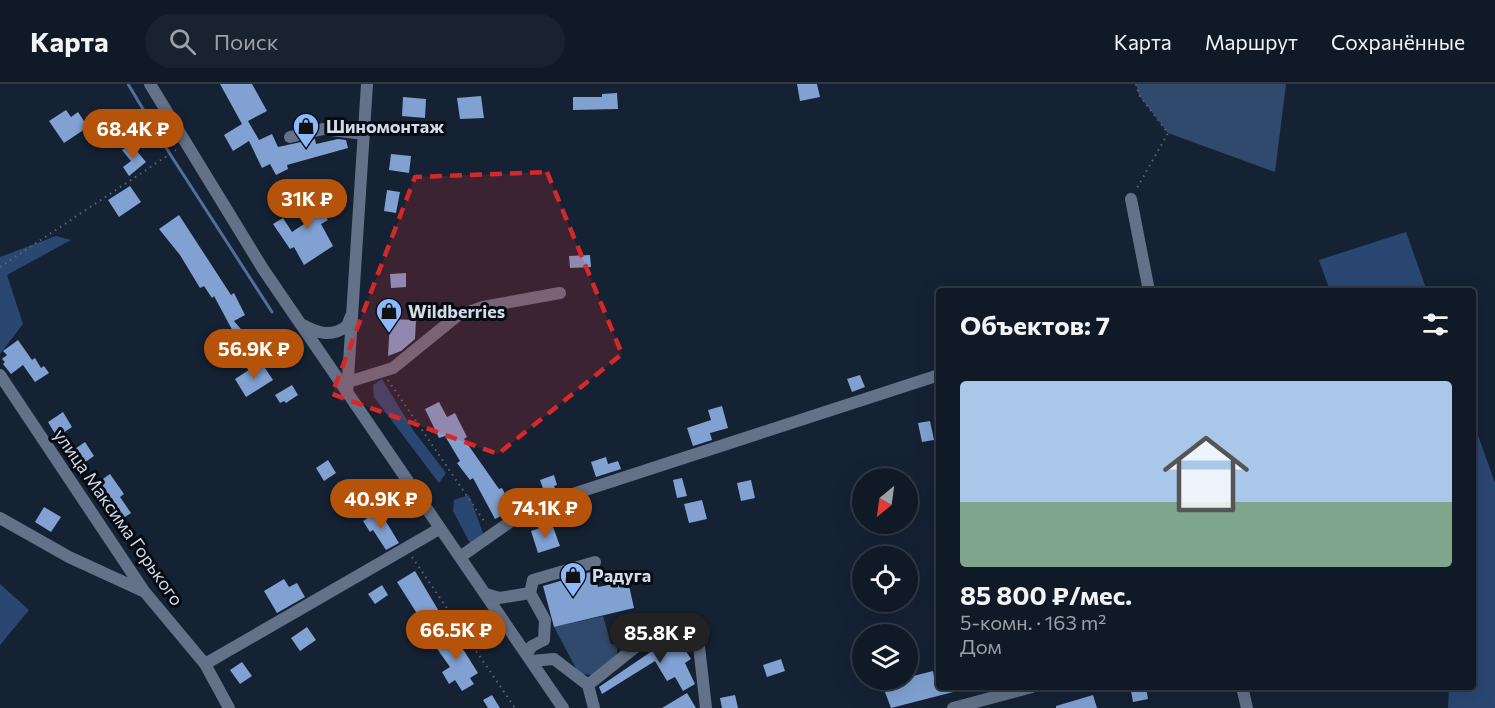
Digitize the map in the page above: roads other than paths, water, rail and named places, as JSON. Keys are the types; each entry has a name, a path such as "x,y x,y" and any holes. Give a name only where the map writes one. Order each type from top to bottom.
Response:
{"street":[{"path":"150,84 299,323 347,388 439,529 563,708"},
{"path":"347,388 367,84"},
{"path":"290,137 323,129 364,134"},
{"path":"1131,199 1148,288"},
{"path":"347,388 393,368 457,316 483,307 560,293"},
{"path":"299,323 316,333 333,333 347,326 352,315"},
{"name":"улица Максима Горького","path":"0,375 144,591 205,664 229,708"},
{"path":"460,557 530,508 936,376"},
{"path":"0,518 69,556 144,591"},
{"path":"205,664 439,529"},
{"path":"529,657 532,646 544,640 545,620 530,593 533,580 595,562"},
{"path":"486,594 499,598 530,593"},
{"path":"588,685 668,621 697,629 706,708"},
{"path":"529,657 554,659 588,685 594,708"},
{"path":"953,708 982,704 1023,690"},
{"path":"1243,690 1247,708"}],"waterway":[{"path":"128,84 170,154 272,312"}],"place":[{"name":"Шиномонтаж","path":"306,149"},
{"name":"Wildberries","path":"389,334"},
{"name":"Радуга","path":"573,598"}]}
